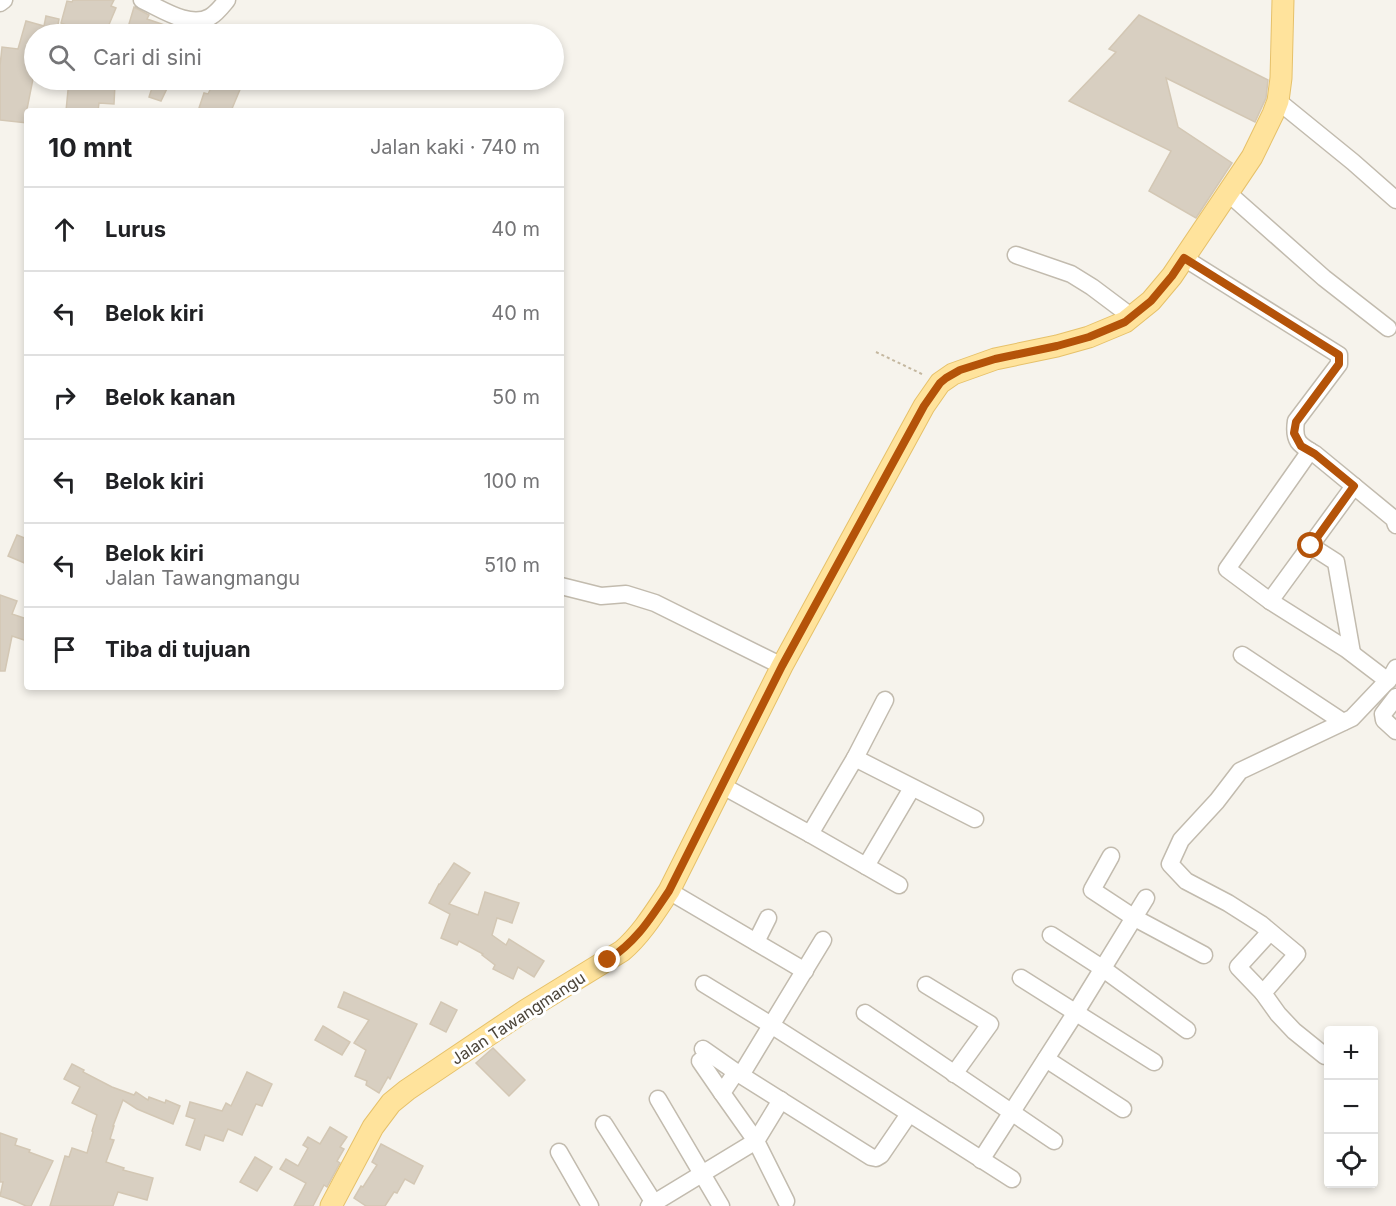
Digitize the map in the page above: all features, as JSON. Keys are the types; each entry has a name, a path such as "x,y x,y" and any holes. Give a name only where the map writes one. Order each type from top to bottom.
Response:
{"main road":[{"name":"Jalan Tawangmangu","path":"331,1206 373,1127 392,1103 407,1090 526,1010 622,951 641,932 669,891 782,666 924,406 940,383 960,370 995,359 1057,346 1108,330 1125,322 1151,301 1172,276 1251,157 1273,114 1278,101 1283,62 1283,0"}],"street":[{"path":"0,3 4,0"},
{"path":"142,0 185,20 196,21 212,16 227,0"},
{"path":"1278,101 1396,200"},
{"path":"1228,193 1324,278 1388,328"},
{"path":"1016,255 1071,274 1092,286 1132,317"},
{"path":"1184,258 1339,355 1339,364 1296,422 1294,433 1301,446 1394,519 1396,525"},
{"path":"1263,993 1297,954 1261,924 1186,880 1170,864 1181,840 1217,801 1240,771 1352,717 1392,674 1352,653 1270,601 1227,569 1310,452"},
{"path":"1270,601 1354,486"},
{"path":"1311,546 1336,562 1352,653"},
{"path":"564,587 601,596 626,594 655,603 782,666"},
{"path":"1242,655 1343,722"},
{"path":"1396,698 1383,714 1384,720 1396,731"},
{"path":"810,834 855,758 885,700"},
{"path":"855,758 975,819"},
{"path":"721,785 899,885"},
{"path":"867,866 912,788"},
{"path":"1111,856 1092,890 1133,917 1204,955"},
{"path":"669,891 805,971"},
{"path":"981,1160 1146,898"},
{"path":"756,942 768,918"},
{"path":"1270,932 1238,967 1263,993 1294,1032 1324,1055"},
{"path":"1051,935 1102,968 1187,1030"},
{"path":"722,1093 739,1074 823,940"},
{"path":"1021,978 1154,1062"},
{"path":"704,984 1012,1179"},
{"path":"926,985 990,1024 954,1074"},
{"path":"865,1013 1054,1141"},
{"path":"786,1201 756,1141 722,1093 702,1055 739,1074 874,1158 881,1155 909,1113"},
{"path":"1046,1059 1123,1109"},
{"path":"658,1099 721,1206"},
{"path":"604,1124 653,1205 756,1141 781,1100"},
{"path":"559,1152 590,1206"}],"path":[{"path":"876,352 940,383"}],"building":[{"path":"73,0 114,0 111,6 116,8 109,24 61,23 67,1 72,2"},
{"path":"134,7 149,15 147,19 162,24 129,24"},
{"path":"1139,15 1268,80 1266,98 1255,122 1166,78 1178,127 1232,163 1196,218 1149,191 1171,151 1069,101 1116,52 1109,49"},
{"path":"46,16 59,19 58,24 44,24"},
{"path":"24,28 24,90 31,90 27,108 24,108 24,123 0,120 2,47 18,49"},
{"path":"68,90 115,90 114,104 99,103 98,108 66,108"},
{"path":"151,90 166,90 161,101 149,97"},
{"path":"210,90 240,90 232,108 199,108 204,93 208,94"},
{"path":"17,535 24,538 24,563 8,556"},
{"path":"0,595 17,601 12,614 24,618 24,640 12,636 5,671 0,671"},
{"path":"454,863 470,873 449,904 478,915 485,892 519,903 512,923 497,918 492,935 506,945 509,939 544,961 534,977 518,967 513,979 493,969 495,965 483,954 459,941 457,945 441,938 450,914 429,903"},
{"path":"344,992 417,1024 390,1079 388,1077 379,1093 366,1085 367,1081 355,1076 366,1050 354,1043 369,1020 338,1007"},
{"path":"441,1002 457,1010 446,1032 430,1024"},
{"path":"323,1026 350,1042 342,1055 315,1040"},
{"path":"493,1048 525,1080 509,1096 476,1063"},
{"path":"72,1064 112,1087 134,1095 136,1092 148,1100 149,1097 165,1103 166,1100 180,1106 173,1124 137,1109 123,1100 113,1126 110,1139 114,1140 106,1162 124,1168 123,1170 153,1178 147,1200 118,1192 113,1206 50,1206 65,1156 69,1157 72,1148 87,1153 97,1115 72,1103 80,1087 64,1079"},
{"path":"247,1072 272,1084 262,1106 256,1104 242,1135 228,1129 223,1141 205,1135 200,1150 186,1145 195,1119 186,1116 190,1102 222,1111 226,1103 231,1106"},
{"path":"330,1127 347,1137 340,1147 344,1149 337,1161 340,1163 327,1187 324,1185 313,1206 294,1206 306,1183 280,1169 286,1159 298,1166 308,1148 303,1145 308,1137 320,1144"},
{"path":"0,1133 17,1139 15,1145 53,1161 31,1206 0,1196 3,1182 0,1182"},
{"path":"381,1144 423,1166 414,1184 405,1179 397,1193 394,1192 385,1206 366,1206 354,1198 377,1165 372,1162"},
{"path":"255,1157 272,1167 257,1191 240,1182"}],"route":[{"path":"608,960 622,951 641,932 669,891 782,666 924,406 946,378 960,370 995,359 1089,337 1125,322 1151,301 1184,258 1339,355 1339,364 1296,422 1294,433 1301,446 1315,454 1354,486 1311,546"}]}
